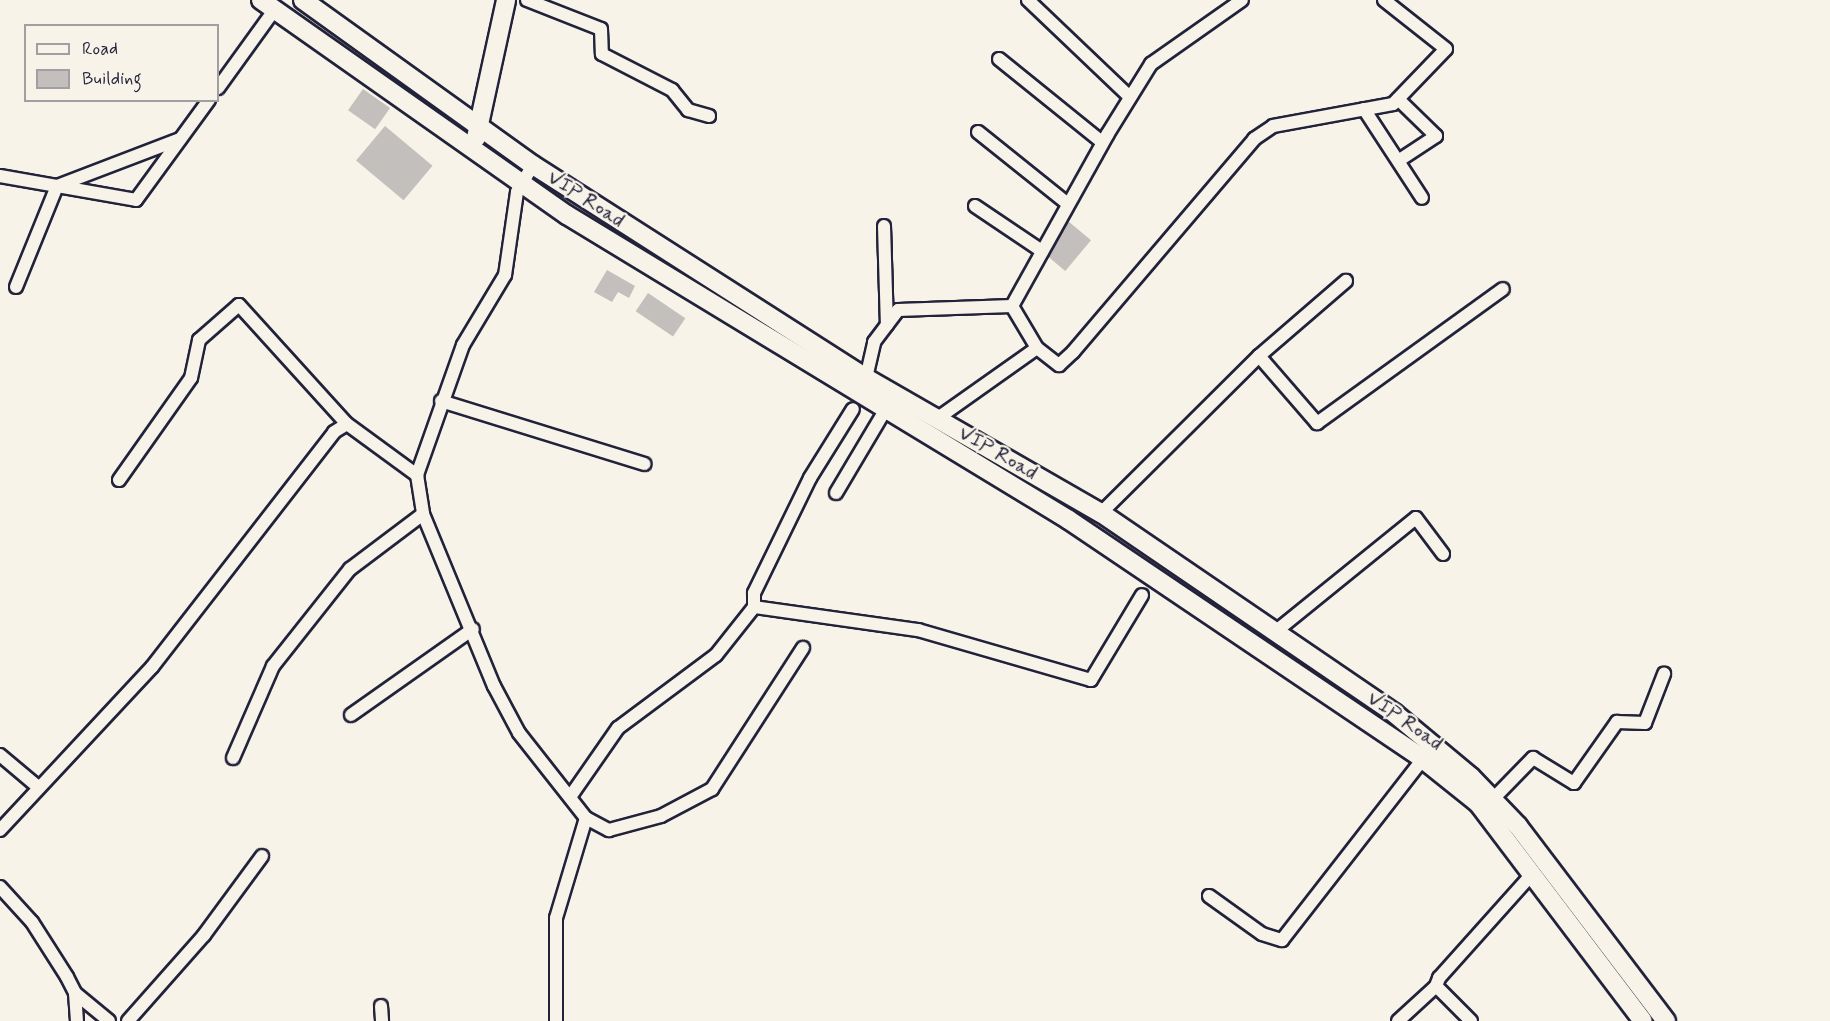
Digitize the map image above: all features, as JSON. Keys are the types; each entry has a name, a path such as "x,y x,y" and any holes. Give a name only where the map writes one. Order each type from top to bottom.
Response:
{"main road":[{"name":"VIP Road","path":"303,0 481,130 533,165 866,378 1101,513 1394,713 1492,800 1561,897 1643,1021"},
{"path":"470,147 481,130 506,0"},
{"name":"VIP Road","path":"268,5 522,183 884,412 1069,520 1423,759 1478,803 1533,873 1561,897 1666,1021"}],"street":[{"path":"527,0 601,29 602,54 672,90 687,110 709,116"},
{"path":"1028,0 1130,97"},
{"path":"1012,306 1102,142 1151,64 1242,0"},
{"path":"1012,306 1037,348 1059,365 1073,352 1254,139 1274,126 1364,109 1398,99 1446,49 1384,0"},
{"path":"219,86 268,5"},
{"path":"999,59 1102,142"},
{"path":"1398,99 1436,136 1398,161"},
{"path":"0,176 136,200 208,102"},
{"path":"1364,109 1422,198"},
{"path":"978,132 1068,204"},
{"path":"16,287 57,186 181,138"},
{"path":"533,165 522,183 505,274 463,345 441,401 417,475 423,514 519,733 586,818 609,830 661,816 712,789 803,648"},
{"path":"975,206 1042,251"},
{"path":"884,226 887,325"},
{"path":"1101,513 1259,356 1346,281"},
{"path":"1259,356 1317,423 1503,289"},
{"path":"119,480 191,378 199,340 239,305 347,424 417,475"},
{"path":"866,378 874,342 898,310 1012,306"},
{"path":"938,418 1037,348"},
{"path":"441,401 644,464"},
{"path":"570,797 618,728 716,655 754,607 754,593 810,478 853,409"},
{"path":"836,493 884,412"},
{"path":"0,830 152,667 334,432 347,424"},
{"path":"233,758 280,657 350,569 423,514"},
{"path":"1275,632 1416,518 1443,554"},
{"path":"754,607 918,630 1091,680 1142,595"},
{"path":"351,715 473,629"},
{"path":"1492,800 1533,758 1574,783 1617,722 1645,723 1664,674"},
{"path":"0,755 38,787"},
{"path":"1209,896 1262,934 1282,940 1423,759"},
{"path":"556,1021 556,918 586,818"},
{"path":"128,1021 204,935 262,856"},
{"path":"1398,1021 1436,986 1533,873"},
{"path":"0,887 32,922 75,993 109,1021"},
{"path":"1436,986 1471,1021"},
{"path":"75,993 77,1021"},
{"path":"381,1006 382,1021"}],"building":[{"path":"363,89 390,108 375,129 348,110"},
{"path":"385,126 432,166 404,200 356,160"},
{"path":"1068,221 1091,240 1065,271 1042,252"},
{"path":"607,270 635,286 629,298 618,292 612,302 594,292"},
{"path":"648,293 685,318 673,336 636,311"}]}
